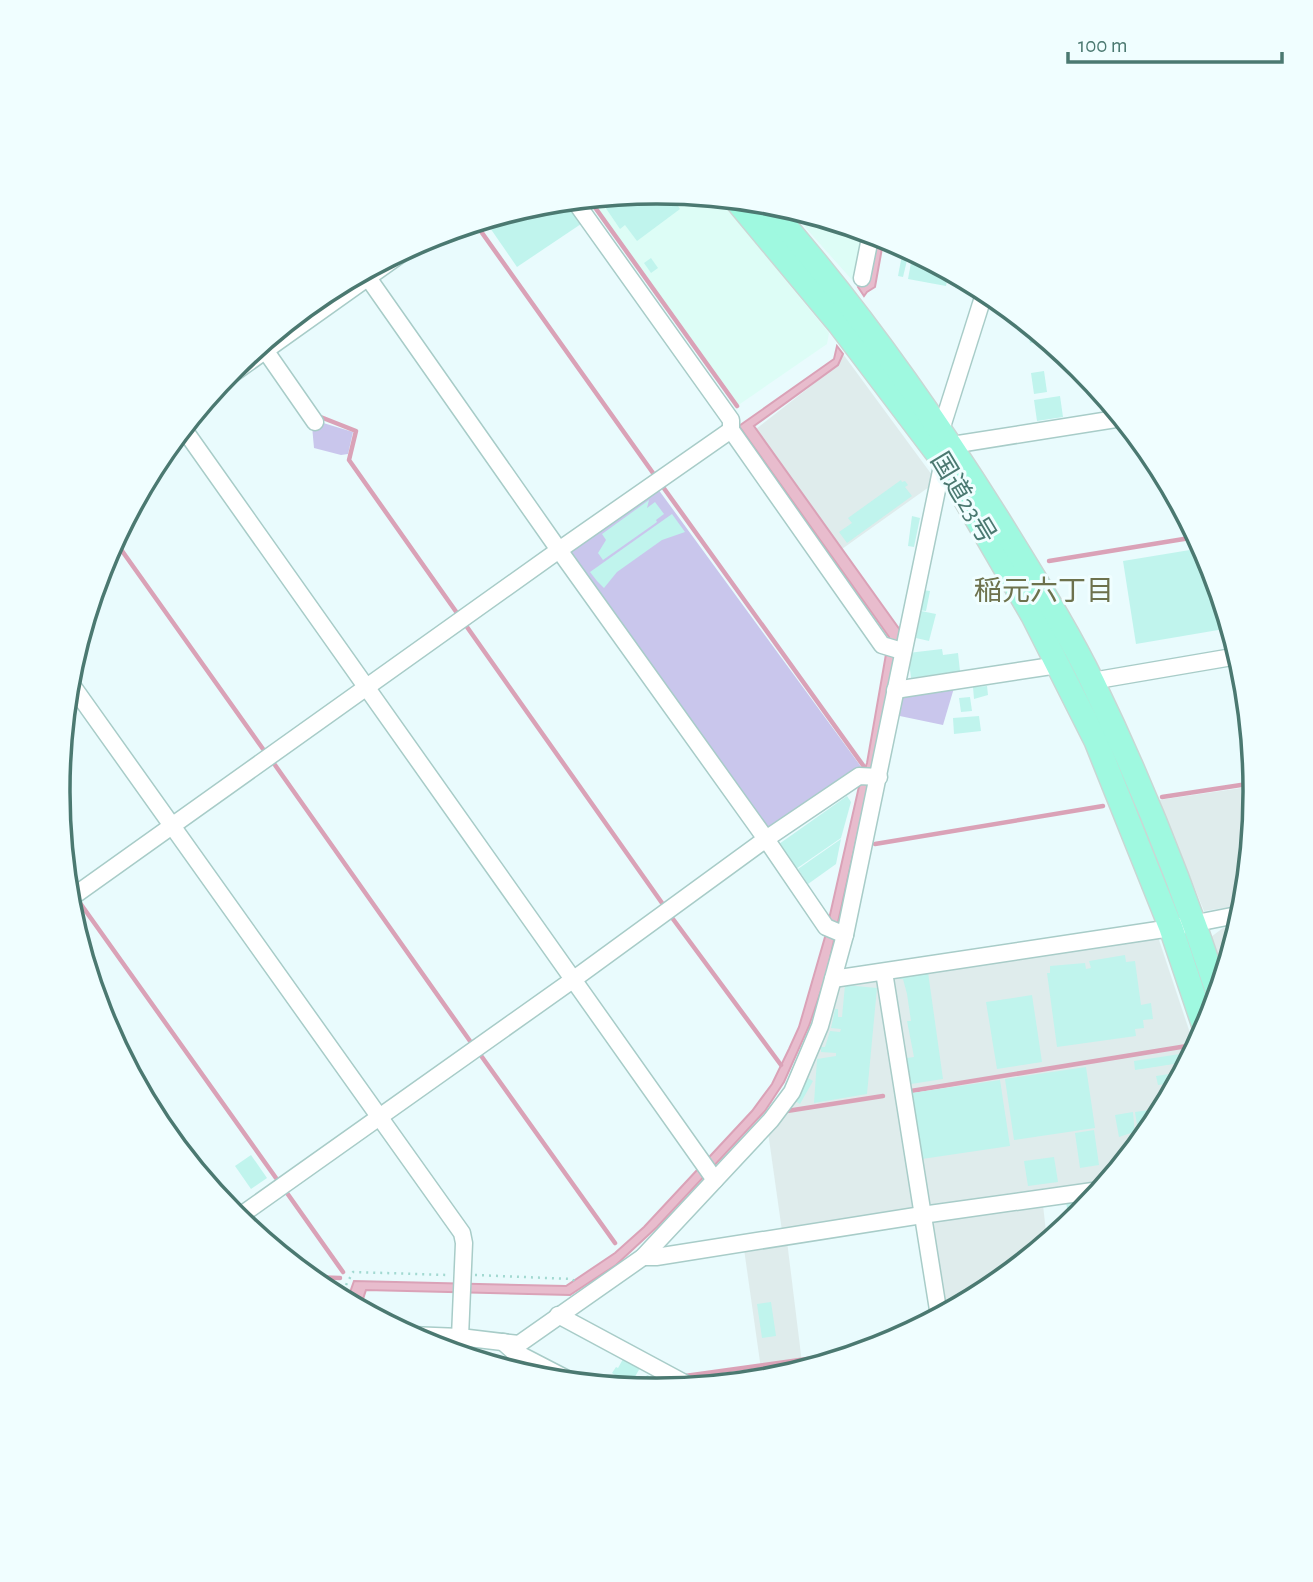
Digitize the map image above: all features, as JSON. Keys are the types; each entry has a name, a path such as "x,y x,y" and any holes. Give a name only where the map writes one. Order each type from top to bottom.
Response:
{"highway":[{"name":"国道23号","path":"746,212 945,445 1096,741 1171,928 1199,1012"},
{"name":"国道23号","path":"778,217 881,346 1038,584 1092,681 1148,804 1195,922 1213,977"}],"street":[{"path":"581,210 731,420 731,430 882,645 902,651"},
{"path":"862,278 869,245"},
{"path":"370,279 826,927 845,935"},
{"path":"441,1336 519,1344 643,1257 771,1120 792,1091 820,1026 845,935 945,445 982,303"},
{"path":"267,353 315,422"},
{"path":"945,445 1110,420"},
{"path":"79,892 731,430"},
{"path":"189,437 715,1180"},
{"path":"1092,681 1227,658"},
{"path":"895,690 1058,665"},
{"path":"78,694 462,1233 461,1344"},
{"path":"247,1211 766,839 859,776 879,777"},
{"path":"833,979 1171,928 1229,916"},
{"path":"884,972 937,1306"},
{"path":"643,1257 1084,1192"},
{"path":"558,1315 673,1377"},
{"path":"502,1341 513,1351 542,1366"}],"shaded area":[{"path":"656,204 727,209 829,333 827,344 737,406 596,208"},
{"path":"801,222 862,242 854,282"},
{"path":"875,247 882,249 875,287 864,296 858,287 870,278"},
{"path":"837,346 843,354 838,365 754,426 900,630 826,976 809,1026 784,1082 765,1111 657,1227 616,1265 570,1295 366,1290 363,1299 350,1291 354,1281 566,1286 615,1253 644,1227 752,1111 772,1084 799,1027 825,937 860,782 867,763 889,637 739,426 834,359"},
{"path":"843,354 932,475 929,487 842,549 756,429 838,365"},
{"path":"320,422 353,432 348,454 341,455 314,448 312,426"},
{"path":"658,489 862,768 856,769 769,829 763,829 570,555 570,550"},
{"path":"954,688 943,725 895,715 899,695"},
{"path":"1243,788 1242,829 1232,907 1204,911 1159,800"},
{"path":"1227,927 1218,959 1211,937"},
{"path":"1158,937 1190,1033 1144,1117 1093,1182 928,1205 891,976"},
{"path":"878,978 913,1209 782,1231 768,1132 839,983"},
{"path":"1043,1205 1046,1229 982,1279 943,1303 931,1226 938,1219"},
{"path":"787,1241 802,1359 761,1368 744,1249"}],"building":[{"path":"656,204 677,205 680,209 637,241 625,225 620,229 605,207"},
{"path":"572,211 581,224 517,267 491,229"},
{"path":"651,258 658,268 651,273 644,263"},
{"path":"901,258 907,261 903,277 898,276"},
{"path":"911,263 947,281 946,286 908,279"},
{"path":"1044,371 1047,392 1034,394 1031,373"},
{"path":"1060,396 1063,417 1037,421 1034,400"},
{"path":"901,480 908,485 905,487 912,496 847,543 839,532 852,523 848,518"},
{"path":"649,500 647,508 655,502 664,514 657,522 603,560 598,553 606,540 602,534"},
{"path":"672,514 685,532 662,540 617,572 604,588 597,581 590,572"},
{"path":"912,516 920,518 914,547 908,546"},
{"path":"1191,550 1220,630 1136,644 1123,561"},
{"path":"923,590 930,591 926,611 919,610"},
{"path":"921,611 936,614 929,641 916,638"},
{"path":"942,649 943,655 958,653 960,671 911,678 908,653"},
{"path":"987,686 988,695 974,699 973,687"},
{"path":"970,697 972,711 961,712 959,698"},
{"path":"979,716 981,731 954,734 953,718"},
{"path":"847,796 851,802 841,838 796,869 779,844"},
{"path":"841,839 836,864 808,884 798,869"},
{"path":"1125,955 1126,962 1135,961 1141,1005 1151,1003 1153,1019 1143,1020 1144,1028 1135,1029 1136,1036 1057,1047 1047,973 1050,973 1050,966 1085,963 1086,969 1091,968 1089,961"},
{"path":"928,972 943,1079 911,1084 907,1058 914,1057 907,1021 911,1021 903,979 899,977"},
{"path":"845,985 877,988 867,1094 814,1103 817,1059 836,1056 836,1053 821,1052 821,1047 825,1047 830,1031 840,1032 841,1029 831,1028 835,1009 838,1009 838,1017 842,1017"},
{"path":"1032,995 1042,1062 997,1069 986,1002"},
{"path":"1181,1054 1175,1064 1135,1070 1134,1061"},
{"path":"1086,1067 1095,1128 1014,1140 1005,1079"},
{"path":"1170,1074 1164,1084 1158,1085 1156,1076"},
{"path":"808,1078 813,1081 800,1104 795,1101"},
{"path":"1000,1080 1010,1146 922,1159 912,1093"},
{"path":"1148,1110 1137,1126 1135,1112"},
{"path":"1133,1112 1135,1130 1131,1135 1119,1137 1115,1115"},
{"path":"1094,1130 1099,1165 1080,1168 1075,1133"},
{"path":"251,1155 267,1178 251,1189 235,1166"},
{"path":"1054,1157 1058,1182 1028,1186 1024,1161"},
{"path":"1076,1200 1067,1209 1066,1202"},
{"path":"771,1302 776,1336 762,1338 757,1304"},
{"path":"623,1359 640,1368 635,1377 615,1376 612,1373"}],"waterway":[{"path":"596,208 737,406"},
{"path":"481,232 653,473"},
{"path":"318,416 356,431 349,460 457,613"},
{"path":"663,487 865,768"},
{"path":"1049,561 1186,539"},
{"path":"122,551 263,749"},
{"path":"467,627 662,903"},
{"path":"275,765 470,1041"},
{"path":"1162,797 1243,785"},
{"path":"875,844 1103,806"},
{"path":"81,904 276,1178"},
{"path":"673,919 781,1065"},
{"path":"911,1091 1185,1046"},
{"path":"482,1057 615,1243"},
{"path":"787,1111 883,1096"},
{"path":"287,1193 343,1272"},
{"path":"329,1278 340,1278"},
{"path":"685,1376 797,1360"}],"district":[{"name":"稲元六丁目","path":"1044,592"}]}
